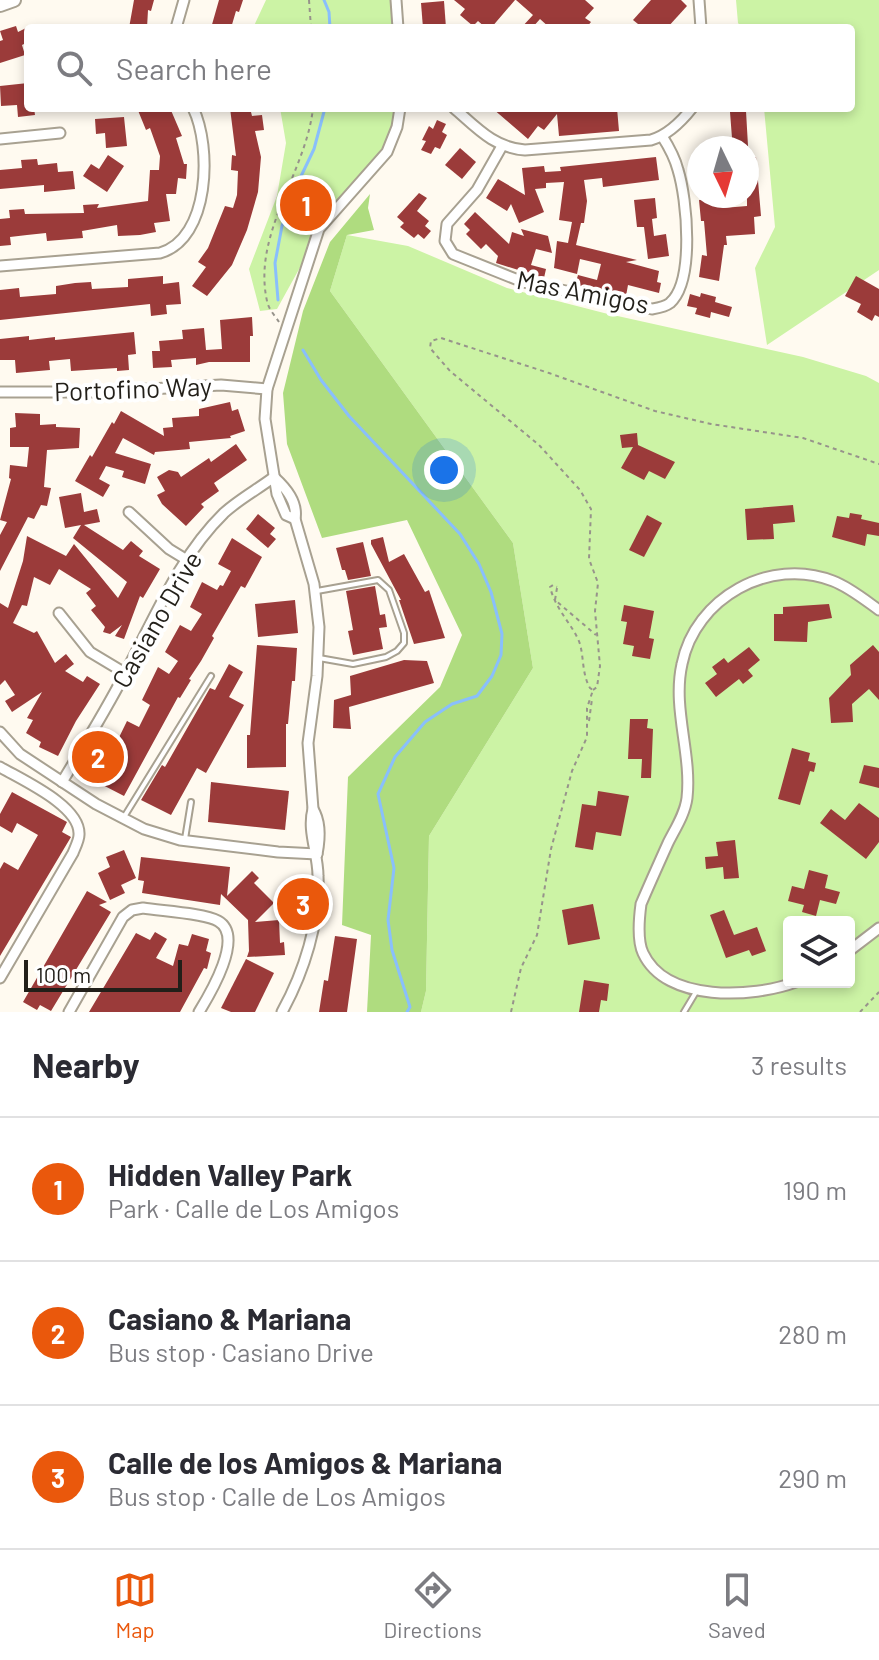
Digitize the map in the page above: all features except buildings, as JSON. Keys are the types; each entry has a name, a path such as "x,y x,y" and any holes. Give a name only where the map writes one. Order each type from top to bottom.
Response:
{"street":[{"path":"0,5 14,0"},
{"path":"177,24 184,0"},
{"path":"396,0 398,24"},
{"path":"699,0 701,24"},
{"path":"0,266 160,253 175,246 183,238 195,214 205,176 203,136 194,112"},
{"path":"282,1012 301,969 318,905 319,841 308,743 319,627 315,592 295,519 296,511 287,489 274,477 265,419 267,389 319,229 329,214 379,164 393,139 399,112"},
{"path":"459,112 502,146 525,150 637,142 662,136 689,112"},
{"path":"0,139 60,133"},
{"name":"Mas Amigos","path":"502,146 477,190 447,224 445,241 453,254 523,282 652,309 672,302 681,283 688,239 678,170 662,136"},
{"name":"Portofino Way","path":"0,392 96,392 221,385 267,389"},
{"name":"Casiano Drive","path":"62,782 187,560 225,512 274,477"},
{"path":"129,512 169,549 187,560"},
{"path":"783,985 750,993 697,990 677,984 657,970 642,952 639,932 641,904 687,798 679,686 682,663 689,641 709,611 737,588 759,579 782,574 806,574 836,582 879,610"},
{"path":"59,613 90,652 125,673"},
{"path":"0,732 20,754 144,829 185,840 317,854"},
{"path":"0,767 68,808 80,836 0,978"},
{"path":"69,1012 123,917 132,910 143,908 214,919 227,929 229,941 225,957 199,1012"},
{"path":"855,946 879,928"}],"lane":[{"path":"315,592 378,580 389,590 404,633 404,643 386,657 353,664 318,658"},
{"path":"123,818 211,676"},
{"path":"185,840 191,802"},
{"path":"684,1012 697,990"}],"path":[{"path":"309,0 311,24"},
{"path":"284,330 267,303 265,271 271,233 305,146 312,112"},
{"path":"593,690 597,687 600,666 595,611 598,583 589,559 591,509 587,500 539,445 450,371 430,348 431,341 441,338 655,411 711,424 803,438 879,464"},
{"path":"511,1012 521,968 537,935 551,849 572,771 587,737 587,708 593,696 593,690 584,677 580,643 555,600 598,637"},
{"path":"860,1012 879,992"}],"green space":[{"path":"266,0 396,0 398,24 255,24"},
{"path":"736,0 879,0 879,270 767,345 755,268 775,227 764,112 855,112 855,24 738,23"},
{"path":"281,112 399,112 393,139 329,215 277,309 260,311 249,269 277,196 286,143"},
{"path":"370,194 368,208 374,230 347,235 330,291 513,543 533,668 429,836 426,991 421,1012 367,1012 371,935 342,925 348,777 440,687 462,635 407,520 322,538 287,444 283,393 303,311 330,242"},
{"path":"347,235 408,246 507,288 803,357 866,376 879,383 879,1012 421,1012 426,991 429,836 533,668 513,543 330,291"}],"waterway":[{"path":"324,0 330,24"},
{"path":"278,300 275,263 282,226 314,149 324,112"},
{"path":"303,350 349,416 460,534 479,564 491,592 502,634 501,655 492,676 477,696 452,704 425,722 395,757 378,794 394,868 388,920 392,950 410,1007 407,1012"}],"place":[{"name":"Hidden Valley Park","path":"306,205"},
{"name":"Casiano & Mariana","path":"98,757"},
{"name":"Calle de los Amigos & Mariana","path":"303,904"}]}
